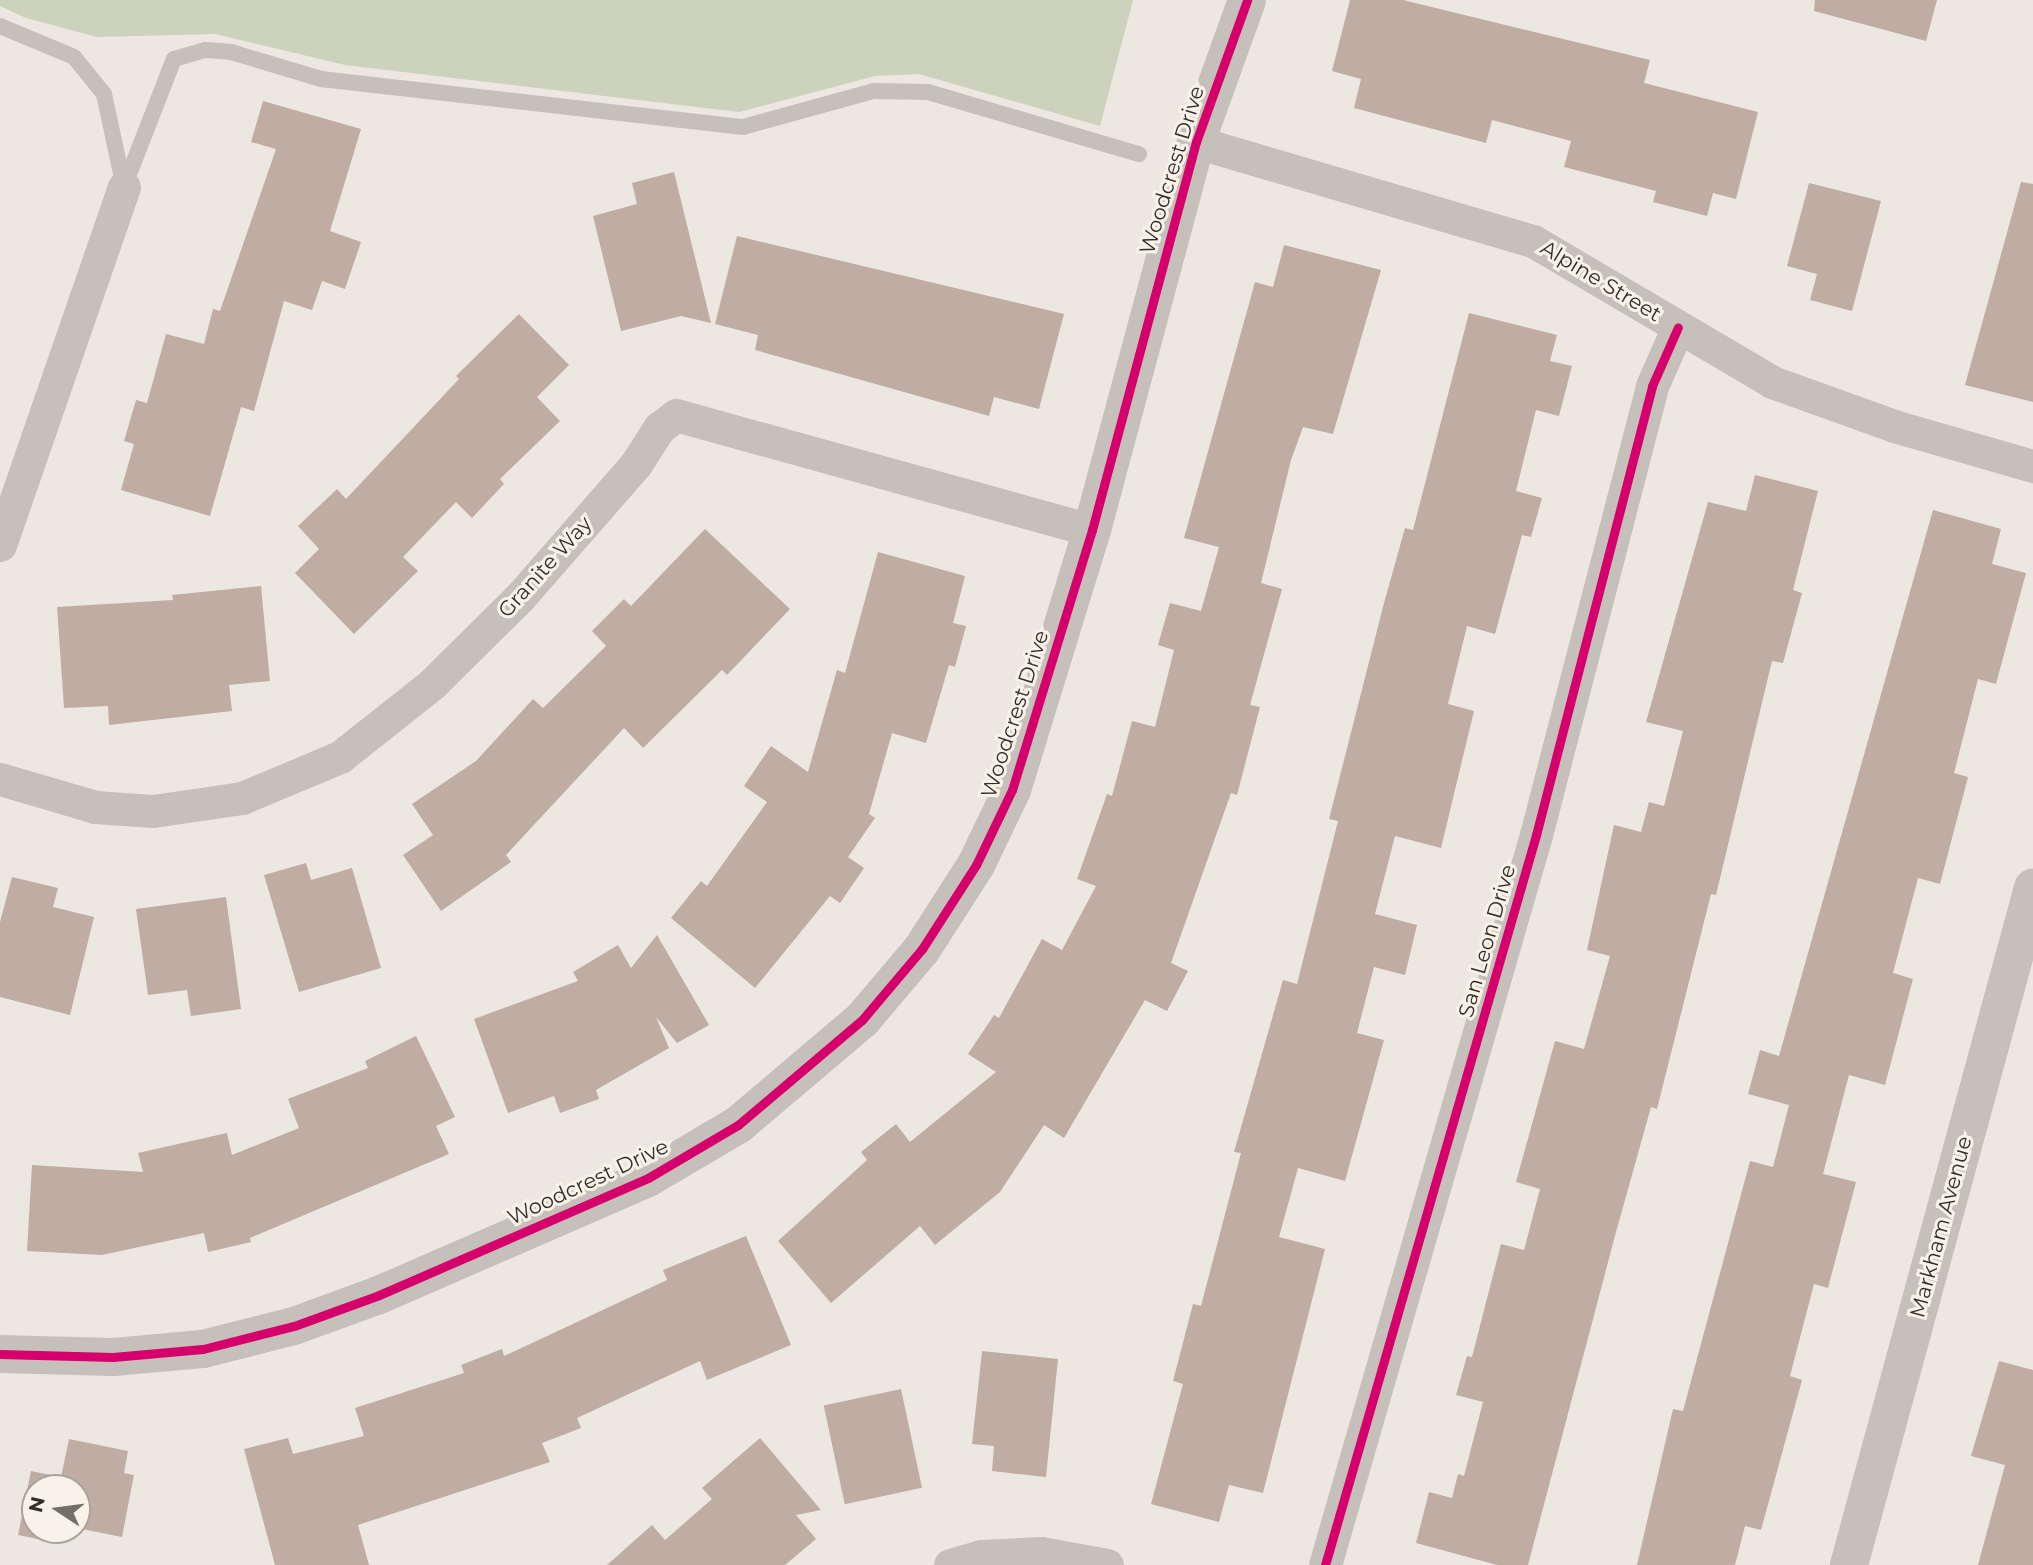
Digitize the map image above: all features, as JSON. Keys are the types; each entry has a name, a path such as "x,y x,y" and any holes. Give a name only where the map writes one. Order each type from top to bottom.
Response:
{"street":[{"name":"Woodcrest Drive","path":"0,1354 113,1357 203,1349 294,1326 648,1178 738,1125 862,1020 922,949 976,864 1012,790 1092,530 1196,142 1247,0"},
{"name":"Alpine Street","path":"1196,142 1533,241 1772,382 1894,426 2033,466"},
{"path":"0,545 124,187"},
{"name":"San Leon Drive","path":"1325,1565 1536,835 1652,386 1678,327"},
{"name":"Granite Way","path":"0,779 95,807 153,811 242,798 340,757 432,684 520,597 636,464 659,428 676,415 1092,530"},
{"name":"Markham Avenue","path":"1849,1565 2033,888"},
{"path":"950,1565 982,1556 1041,1553 1107,1565"}],"lane":[{"path":"0,26 74,57 104,94 124,187"},
{"path":"124,187 174,59 205,50 231,52 321,79 743,127 874,91 928,92 1139,154"}],"green space":[{"path":"0,0 1133,0 1100,126 919,74 875,76 739,112 345,65 215,34 97,37 26,18 0,6"}],"building":[{"path":"1350,0 1403,0 1650,60 1644,83 1758,112 1736,199 1713,193 1707,216 1653,202 1656,191 1564,167 1571,141 1492,120 1486,143 1354,108 1361,79 1332,71"},
{"path":"1815,0 1937,0 1926,41 1814,11"},
{"path":"263,101 361,129 330,231 361,242 345,289 322,281 312,310 284,301 254,411 241,407 210,516 121,490 134,444 124,441 136,400 147,403 166,334 204,344 213,309 220,311 276,149 251,142"},
{"path":"674,172 711,323 681,316 621,331 593,216 637,204 632,183"},
{"path":"2021,182 2033,184 2033,402 1965,385"},
{"path":"1809,183 1881,201 1852,311 1810,300 1817,274 1787,266"},
{"path":"737,236 1064,314 1039,409 994,397 989,416 755,350 758,335 715,324"},
{"path":"1284,245 1381,270 1333,434 1303,427 1291,460 1261,583 1282,589 1250,705 1260,707 1237,795 1231,793 1171,963 1188,971 1167,1011 1145,1000 1064,1138 1044,1125 1000,1192 935,1245 920,1226 831,1303 778,1241 867,1160 861,1152 896,1124 910,1142 996,1072 968,1054 994,1015 999,1018 1042,939 1062,950 1096,886 1077,879 1107,794 1112,796 1132,721 1155,727 1174,650 1158,645 1170,603 1201,611 1219,547 1184,538 1255,282 1273,287"},
{"path":"1469,313 1557,335 1550,361 1572,366 1559,416 1536,410 1516,491 1542,498 1531,537 1522,535 1495,634 1467,626 1448,704 1474,711 1441,848 1395,836 1375,914 1417,925 1405,975 1374,967 1357,1033 1384,1040 1345,1181 1298,1168 1279,1237 1325,1249 1263,1493 1229,1485 1219,1522 1151,1504 1183,1384 1173,1381 1193,1304 1201,1306 1241,1153 1234,1152 1283,980 1297,984 1338,821 1329,819 1384,603 1405,528 1413,530"},
{"path":"519,314 569,365 537,397 560,421 500,479 504,484 472,518 456,502 403,557 418,571 354,634 295,573 319,549 298,526 337,489 346,499 459,379 456,376"},
{"path":"1755,475 1818,491 1793,590 1802,593 1783,663 1772,661 1716,895 1711,894 1657,1109 1651,1107 1528,1565 1497,1565 1416,1543 1429,1492 1452,1498 1458,1474 1464,1476 1483,1402 1456,1395 1467,1356 1472,1357 1501,1244 1524,1250 1540,1189 1516,1182 1555,1041 1584,1049 1610,956 1587,950 1614,825 1641,832 1649,802 1664,806 1683,731 1646,722 1708,502 1746,511"},
{"path":"1933,510 2001,529 1992,564 2026,573 1996,684 1978,679 1954,773 1968,777 1940,884 1918,878 1893,973 1913,979 1885,1085 1849,1075 1823,1174 1856,1182 1828,1288 1814,1284 1790,1376 1802,1380 1761,1530 1745,1526 1735,1565 1637,1565 1673,1409 1683,1411 1750,1161 1773,1167 1789,1105 1748,1094 1760,1050 1779,1056"},
{"path":"705,529 790,609 727,675 722,670 643,748 624,728 506,855 511,862 441,911 403,855 433,835 412,804 476,761 533,699 543,708 606,646 592,631 624,599 631,606"},
{"path":"878,552 965,576 953,623 966,626 955,667 949,665 926,743 892,733 869,814 875,818 848,857 864,868 840,903 830,896 755,988 671,918 701,881 707,886 767,802 744,786 771,746 808,772 837,670 845,673"},
{"path":"261,586 270,681 229,685 232,711 109,725 108,706 64,708 57,607 173,600 172,595"},
{"path":"306,863 311,880 352,868 381,968 299,992 264,875"},
{"path":"12,877 58,888 53,907 94,917 70,1015 0,997 0,922"},
{"path":"226,897 241,1009 191,1016 187,990 148,995 136,909"},
{"path":"657,935 709,1025 677,1043 656,1017 669,1048 596,1090 599,1099 560,1113 554,1096 508,1113 474,1019 578,981 573,972 618,945 631,968"},
{"path":"416,1036 455,1117 436,1126 449,1154 250,1238 251,1242 208,1252 204,1233 102,1255 27,1251 32,1165 143,1172 138,1153 227,1133 232,1155 299,1128 288,1099 368,1068 365,1061"},
{"path":"746,1236 791,1345 707,1380 700,1361 577,1418 581,1428 542,1443 550,1462 358,1525 369,1565 275,1565 244,1449 288,1438 293,1454 364,1436 355,1408 464,1373 461,1365 502,1349 504,1356 667,1280 663,1270"},
{"path":"982,1351 1058,1359 1046,1477 992,1471 994,1446 972,1444"},
{"path":"1999,1361 2033,1370 2033,1565 1978,1565 2005,1465 1971,1456"},
{"path":"901,1389 922,1488 845,1504 824,1405"},
{"path":"760,1438 821,1510 796,1515 816,1539 785,1565 607,1565 652,1525 665,1540 712,1499 702,1488"},
{"path":"69,1439 128,1451 124,1473 134,1475 122,1537 91,1531 91,1474 62,1474"}],"cycle path":[{"path":"0,1354 113,1357 203,1349 294,1326 379,1295 648,1178 738,1125 862,1020 922,949 976,865 1012,790 1092,530 1196,142 1247,0"},
{"path":"1325,1565 1536,835 1652,386 1678,327"}]}
